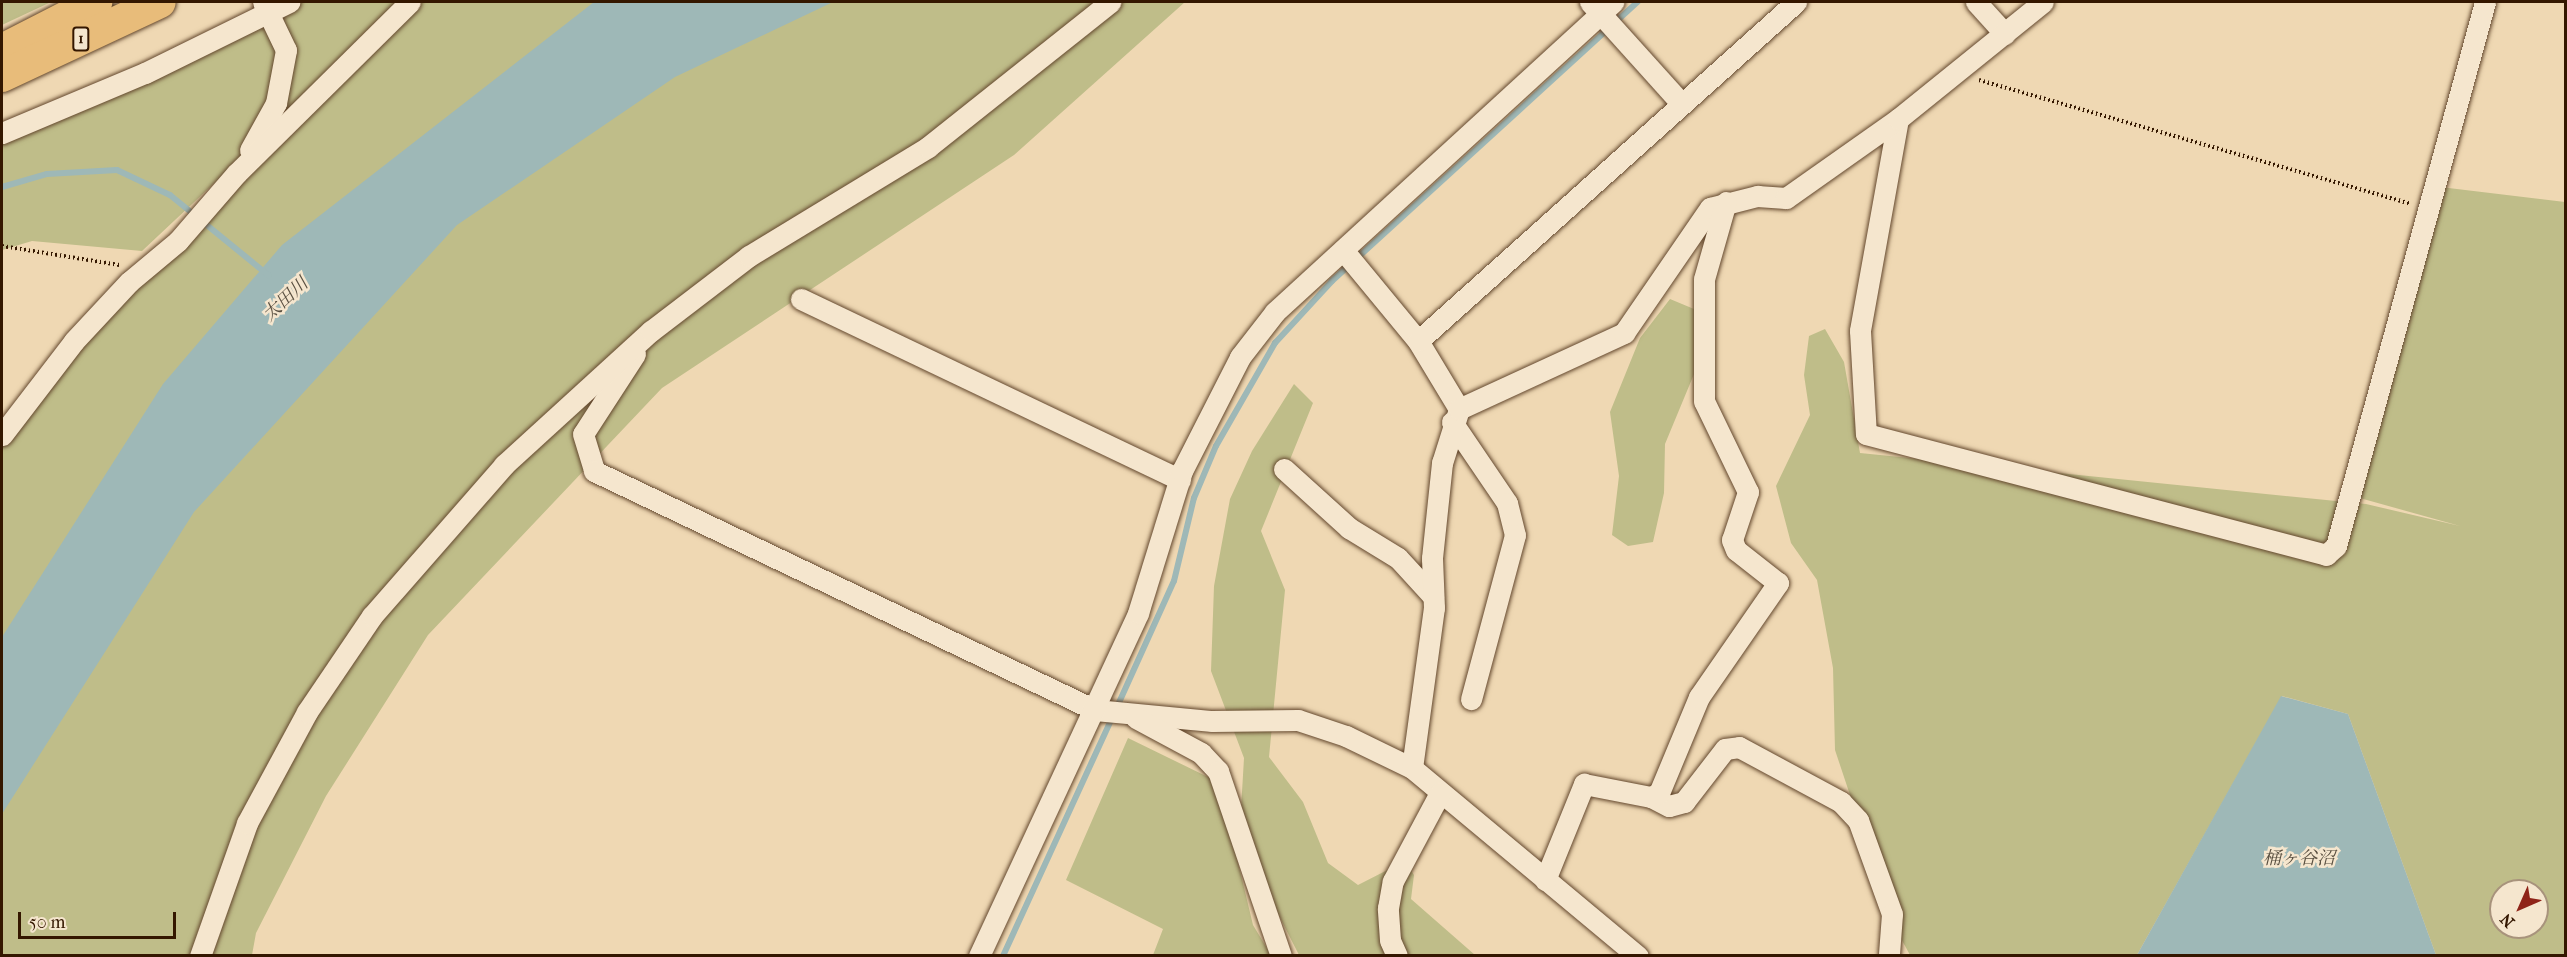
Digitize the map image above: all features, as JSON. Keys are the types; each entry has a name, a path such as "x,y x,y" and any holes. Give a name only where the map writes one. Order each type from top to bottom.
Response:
{"highway":[{"path":"2,31 70,2"},
{"name":"1","path":"2,50 96,2"},
{"name":"1","path":"2,76 160,2"}],"street":[{"path":"2,133 145,73 265,6 289,2"},
{"path":"2,435 74,341 143,270 178,241 237,173 410,2"},
{"path":"200,956 247,823 307,712 372,616 504,465 651,331 749,256 928,147 1110,2"},
{"path":"1418,341 1796,2"},
{"path":"1976,2 2005,34"},
{"path":"1455,416 1624,333 1710,208 1726,202 1786,198 1898,120 2043,2"},
{"path":"1898,120 1860,331 1866,434 2326,555 2336,546 2426,208 2485,2"},
{"path":"979,956 1138,613 1180,480 1240,357 1275,312 1601,5 1682,104"},
{"path":"237,173 276,103 283,79 286,50 265,6"},
{"path":"1650,797 1666,782 1699,697 1778,583 1736,550 1731,540 1748,492 1704,401 1704,279 1726,202"},
{"path":"1343,250 1418,341 1455,416 1507,503 1515,535 1471,699"},
{"path":"801,299 1180,480"},
{"path":"651,331 583,434 594,471 1095,710 1212,722 1298,720 1412,768 1638,956"},
{"path":"1412,768 1433,596 1432,558 1455,416"},
{"path":"1284,469 1349,528 1398,558 1433,596"},
{"path":"1126,713 1201,753 1218,771 1281,956"},
{"path":"1545,880 1584,784 1650,797 1669,806 1684,802 1725,749 1739,747 1841,802 1858,820 1892,914 1889,954"},
{"path":"1397,956 1390,940 1388,908 1393,881 1440,793"}],"path":[{"path":"1955,74 2426,208"},
{"path":"2,246 143,270"}],"shaded area":[{"path":"2,2 51,2 2,25"},
{"path":"291,2 407,2 142,251 32,241 2,250 2,132"},
{"path":"410,2 1185,2 1014,155 662,388 428,635 326,796 256,933 252,955 2,956 2,448 51,381 178,241"},
{"path":"2432,186 2565,202 2565,955 2436,955 2348,714 2282,696 2137,955 1910,955 1893,924 1835,750 1833,668 1817,580 1791,543 1776,486 1810,415 1804,375 1809,336 1825,329 1844,362 1860,453 2366,504 2460,526 2349,495"},
{"path":"1670,299 1694,309 1704,350 1665,444 1664,493 1653,542 1628,546 1612,535 1619,476 1610,412 1640,338"},
{"path":"1294,384 1313,403 1261,531 1285,590 1269,757 1303,802 1328,863 1358,885 1405,861 1414,875 1411,899 1475,955 1299,955 1267,892 1241,809 1244,758 1211,671 1214,586 1230,499 1252,451"},
{"path":"1128,738 1210,778 1229,825 1253,925 1271,955 1153,955 1163,929 1066,880"}],"water":[{"name":"太田川","path":"594,2 833,2 675,77 457,225 194,512 2,814 2,637 163,384 282,245"},
{"name":"桶ヶ谷沼","path":"2281,696 2348,714 2436,955 2137,955"}],"waterway":[{"path":"1117,707 1174,581 1194,498 1216,446 1275,343 1332,281 1638,2"},
{"path":"2,187 47,174 117,170 170,195 268,275"},
{"path":"1003,956 1113,716"}]}
